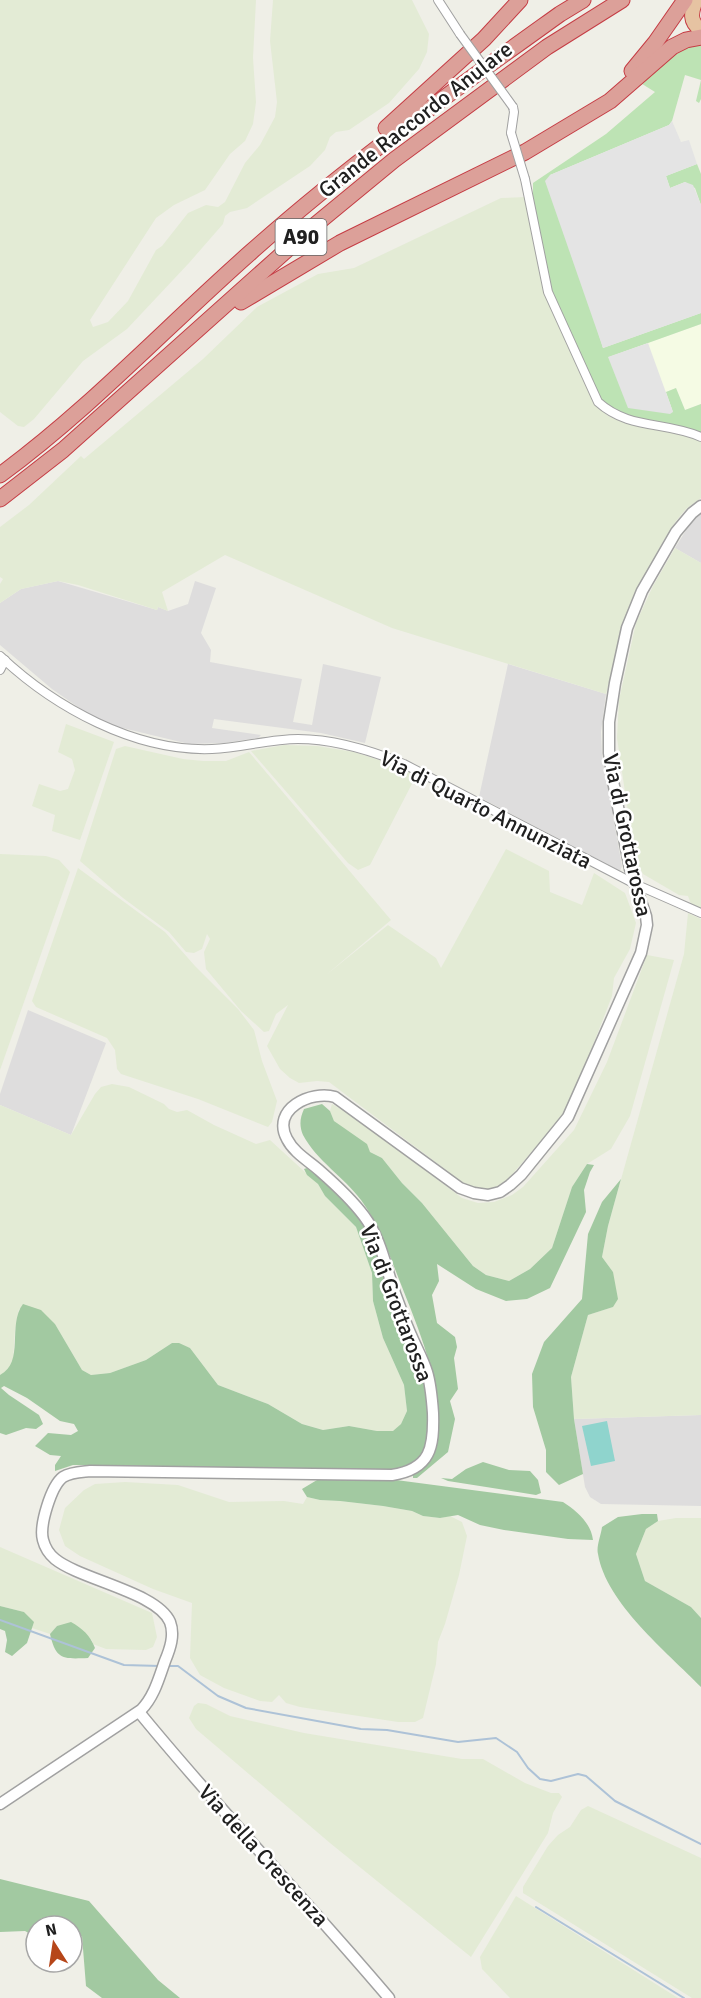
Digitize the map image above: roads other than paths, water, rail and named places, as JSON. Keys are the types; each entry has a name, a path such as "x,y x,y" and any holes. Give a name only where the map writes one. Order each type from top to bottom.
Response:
{"highway":[{"path":"252,251 319,183 401,116 484,39 520,0"},
{"name":"Grande Raccordo Anulare","path":"0,475 103,390 252,251 400,129 560,14 583,0"},
{"name":"Grande Raccordo Anulare","path":"0,499 63,450 309,230 394,160 547,46 621,0"},
{"path":"576,121 620,83 642,59 685,0"},
{"path":"696,0 691,17 696,27 701,30"},
{"path":"185,342 255,292 339,243 525,152 610,101 672,47 686,40 701,37"}],"street":[{"path":"438,0 513,107 511,133 525,179 548,292 598,402 606,410 626,420 682,430 701,437"},
{"name":"Via di Grottarossa","path":"0,1804 139,1712 147,1704 159,1678 172,1638 169,1620 162,1611 136,1596 65,1565 49,1552 43,1541 42,1530 55,1486 63,1477 79,1472 392,1475 415,1469 432,1448 434,1434 432,1393 427,1372 388,1277 380,1244 365,1218 343,1192 295,1150 286,1138 285,1119 302,1099 326,1095 345,1103 460,1188 474,1194 488,1195 500,1192 521,1175 568,1117 641,953 647,925 628,858 609,753 609,722 615,683 627,628 642,591 676,532 701,506"},
{"path":"0,670 2,658"},
{"name":"Via di Quarto Annunziata","path":"2,658 77,712 114,730 155,743 211,749 298,739 372,751 404,764 635,884 701,913"},
{"name":"Via della Crescenza","path":"139,1712 168,1748 389,1998"}],"waterway":[{"path":"0,1620 124,1665 160,1666"},
{"path":"166,1666 178,1666 218,1696 246,1708 361,1729 387,1730 458,1742 496,1738 517,1752 528,1768 540,1779 551,1781 578,1774 586,1776 615,1801 701,1844"},
{"path":"536,1907 684,1998"}]}
